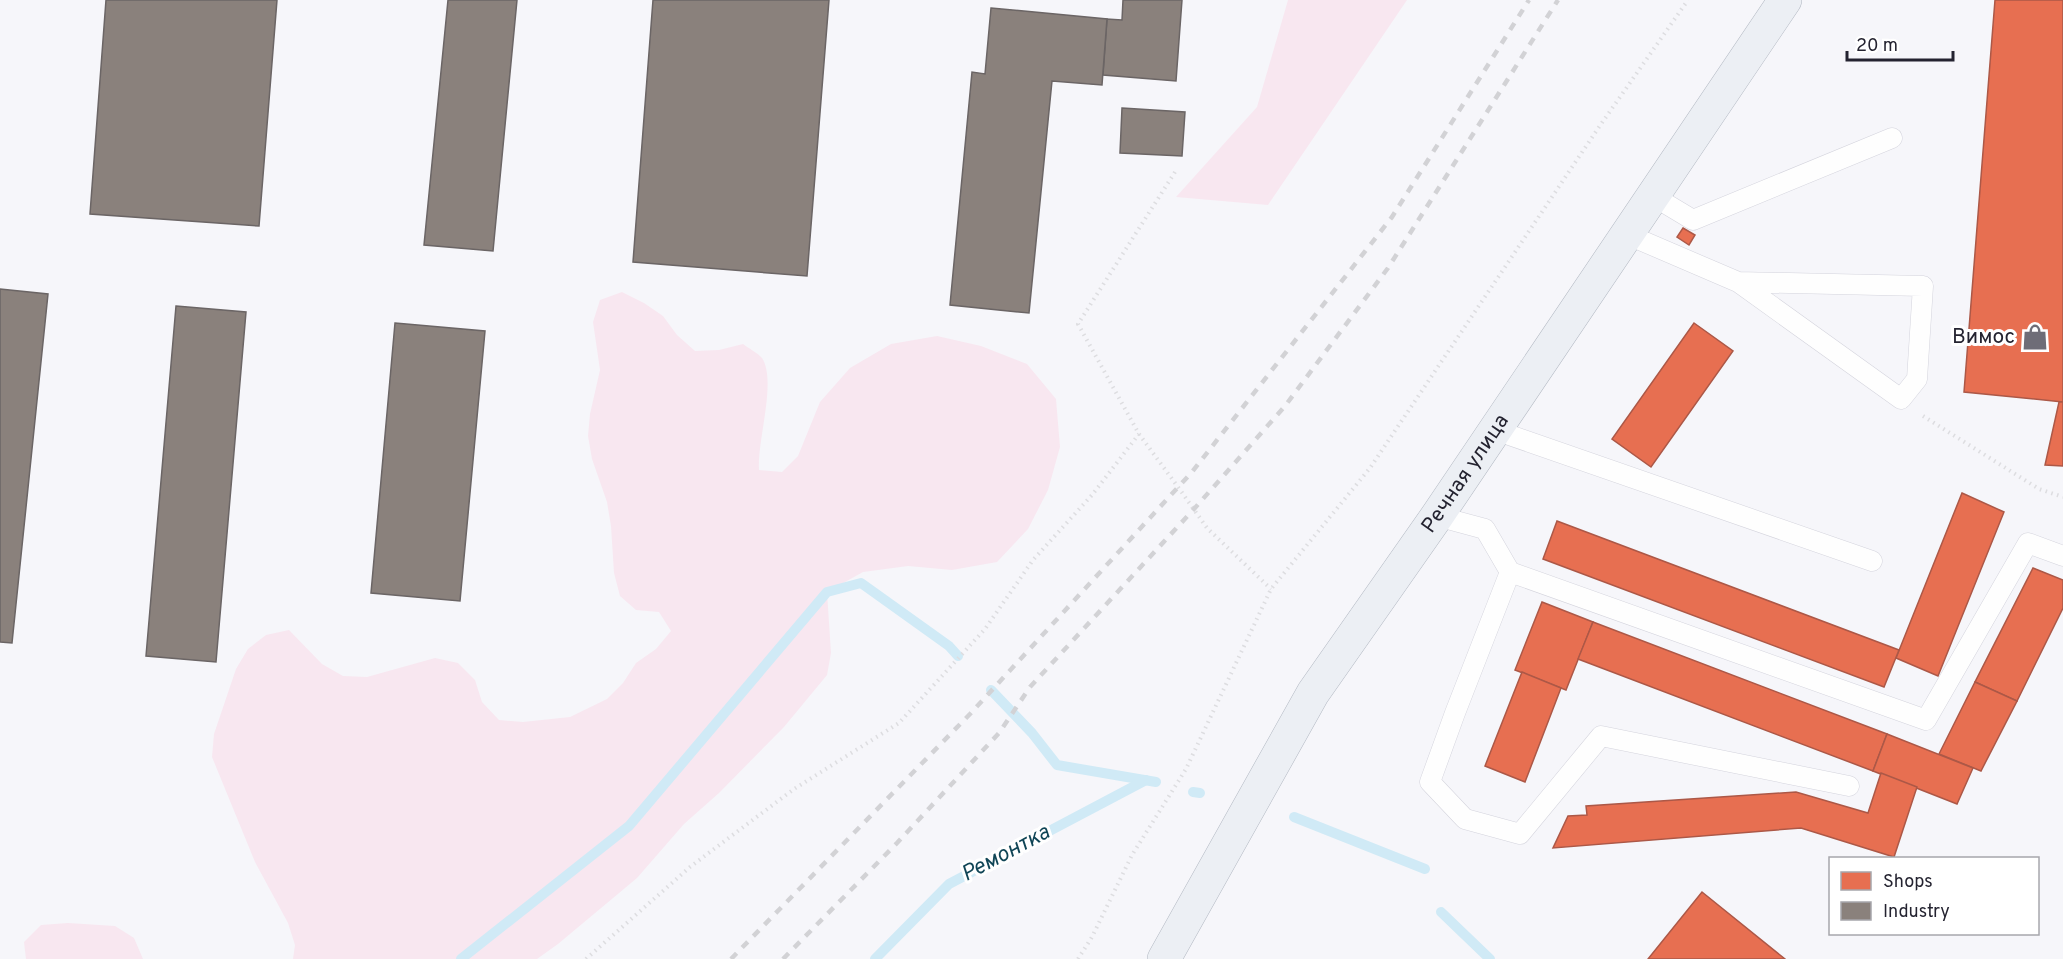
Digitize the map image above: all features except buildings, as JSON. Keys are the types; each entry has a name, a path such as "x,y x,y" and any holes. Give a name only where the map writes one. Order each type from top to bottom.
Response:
{"main road":[{"name":"Речная улица","path":"1164,959 1313,693 1437,516 1785,0"}],"lane":[{"path":"1653,196 1693,220 1892,138"},
{"path":"1626,234 1738,282 1901,399 1917,379 1923,286 1738,282"},
{"path":"1495,430 1872,561"},
{"path":"1437,516 1485,529 1510,572 1926,720 2028,543 2063,555"},
{"path":"1510,572 1430,782 1465,819 1520,834 1601,736 1849,786"}],"path":[{"path":"1078,959 1092,938 1132,855 1186,769 1271,589 1370,468 1599,127 1688,0"},
{"path":"1175,172 1078,324 1139,434 1207,528 1271,589"},
{"path":"1901,399 1926,418 2039,489 2063,497"},
{"path":"586,959 690,867 794,789 899,723 985,629 1033,561 1092,495 1139,434"}],"shaded area":[{"path":"1288,0 1407,0 1268,205 1176,197 1257,107"},
{"path":"622,292 663,316 677,335 695,351 719,350 743,344 762,358 768,381 759,470 782,472 798,456 820,402 850,368 891,344 937,336 981,346 1027,364 1056,399 1060,447 1048,490 1028,529 997,562 952,570 908,566 863,572 827,592 831,653 827,675 784,727 719,793 684,824 637,878 537,959 293,959 295,945 288,923 255,862 212,757 214,734 236,669 248,649 266,635 289,630 322,664 343,676 367,677 435,658 458,663 475,680 482,702 499,720 523,722 570,717 607,699 623,683 636,663 656,649 671,631 659,612 636,610 620,596 614,573 607,502 592,459 588,436 590,414 600,370 593,322 600,300"},
{"path":"68,923 115,926 134,938 143,959 26,959 24,942 41,925"}],"waterway":[{"path":"461,959 629,826 827,592 861,583 949,646 958,656"},
{"path":"991,690 1032,733 1057,765 1156,782"},
{"name":"Ремонтка","path":"875,959 949,884 1146,780"},
{"name":"Ремонтка","path":"1193,792 1200,793"},
{"name":"Ремонтка","path":"1294,817 1425,869"},
{"name":"Ремонтка","path":"1441,912 1490,959"}],"railway":[{"path":"731,959 970,714 1192,472 1392,217 1529,0"},
{"path":"783,959 897,843 999,733 1030,687 1194,509 1285,406 1388,268 1558,0"}],"place":[{"name":"Вимос","path":"2035,337"}]}
